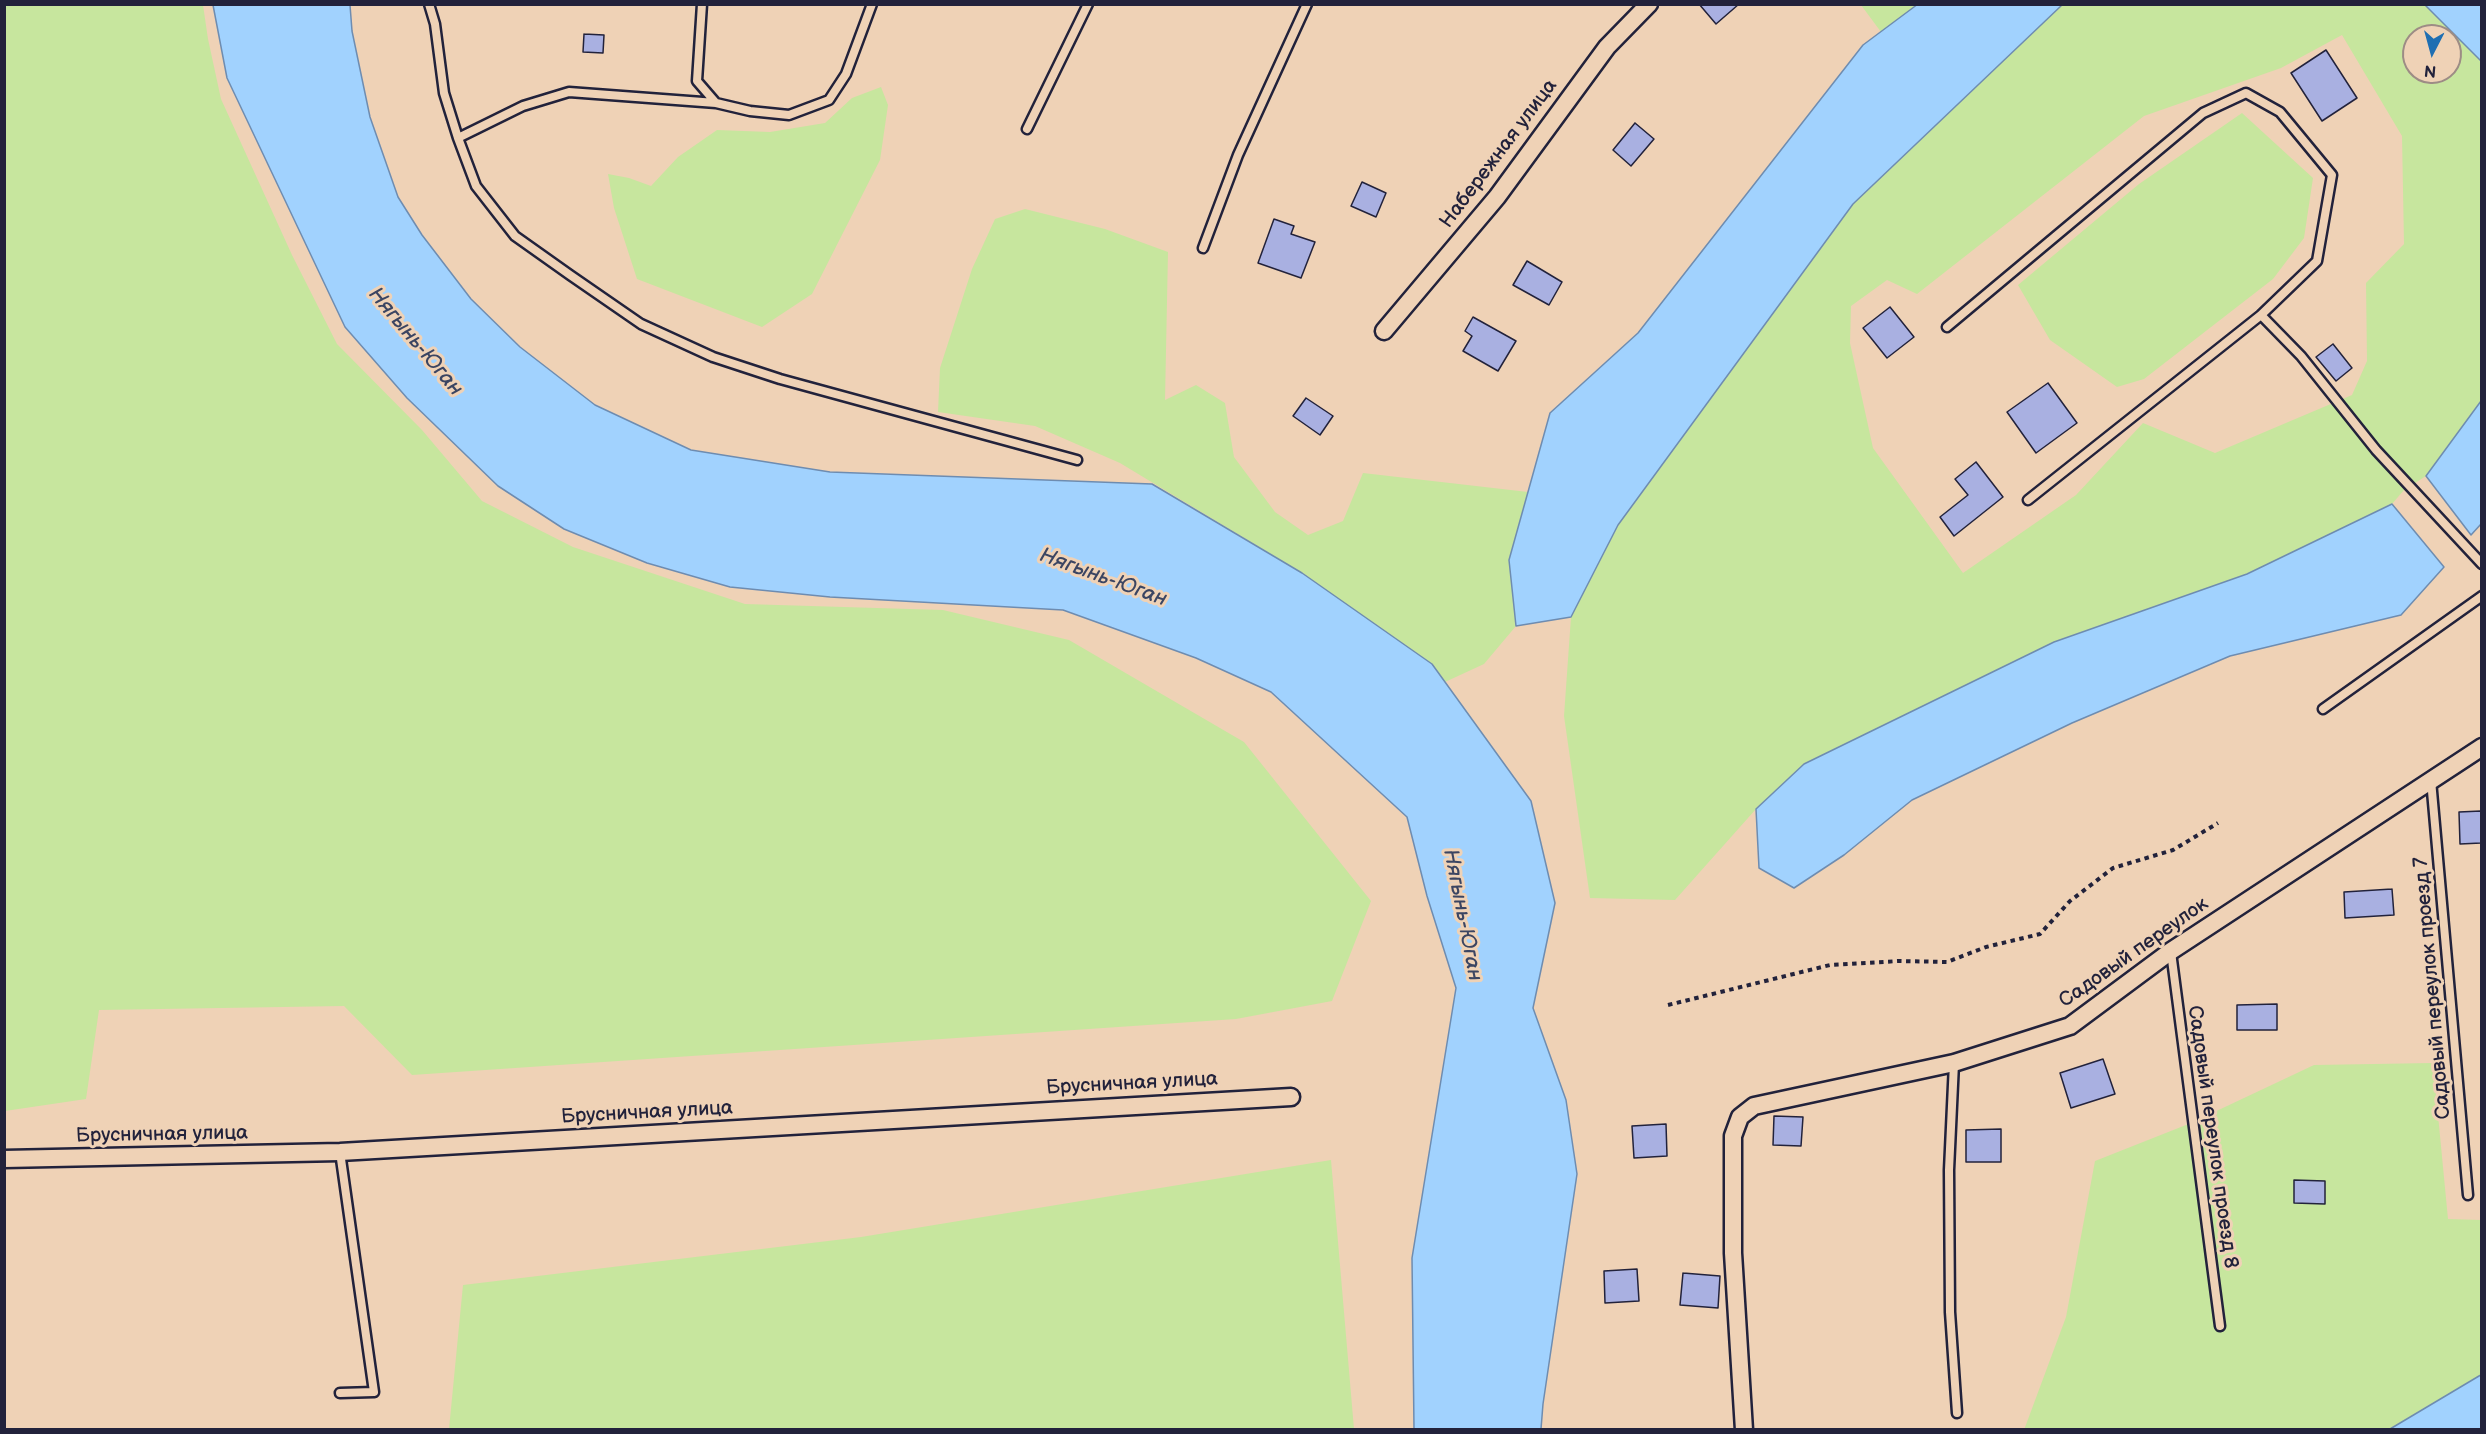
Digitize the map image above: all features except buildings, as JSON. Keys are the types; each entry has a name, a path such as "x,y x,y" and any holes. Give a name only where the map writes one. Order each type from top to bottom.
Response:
{"street":[{"name":"Набережная улица","path":"1384,331 1497,197 1607,47 1649,4"},
{"name":"Садовый переулок","path":"1744,1430 1733,1253 1733,1136 1740,1118 1754,1106 1954,1063 2070,1026 2170,951 2481,747"},
{"name":"Брусничная улица","path":"4,1159 340,1152 1291,1097"}],"lane":[{"path":"429,4 435,24 444,93 476,186 515,236 640,324 713,357 780,379 1077,460"},
{"path":"702,4 697,81 717,103"},
{"path":"458,138 523,106 569,92 717,103 750,111 789,115 829,100 846,74 872,4"},
{"path":"1027,129 1088,4"},
{"path":"1203,248 1238,155 1307,4"},
{"path":"1947,327 2203,113 2246,93 2280,112 2332,175 2317,261 2261,315 2028,500"},
{"path":"2261,315 2301,356 2376,450 2481,564"},
{"path":"2323,709 2481,596"},
{"name":"Садовый переулок проезд 7","path":"2431,779 2468,1195"},
{"name":"Садовый переулок проезд 8","path":"2170,951 2220,1326"},
{"path":"1954,1063 1949,1205 1950,1312 1958,1413"},
{"path":"340,1152 374,1392 340,1393"}],"path":[{"path":"1668,1005 1830,965 1899,961 1947,962 1986,947 2040,934 2070,902 2113,868 2173,850 2218,823"}],"green space":[{"path":"5,4 203,5 221,99 292,255 337,344 422,430 482,501 573,547 745,604 943,610 1069,640 1244,742 1371,901 1332,1001 1236,1019 412,1075 344,1006 99,1010 86,1099 5,1111"},
{"path":"1861,5 1918,5 1881,32"},
{"path":"2062,5 2425,5 2444,24 2402,24 2402,84 2462,84 2462,42 2481,61 2481,401 2426,476 2404,490 2392,504 2247,574 2054,642 1804,764 1756,809 1675,900 1590,898 1564,716 1571,617 1618,525 1853,204","holes":["2342,35 2402,136 2404,244 2366,283 2367,361 2352,395 2215,453 2143,423 2076,495 1963,573 1873,448 1850,343 1851,306 1887,280 1917,294 2144,116 2281,68"]},
{"path":"881,87 888,105 880,160 812,294 762,327 637,279 614,208 608,174 651,186 678,157 717,130 770,132 825,123 852,98"},
{"path":"2242,113 2313,178 2304,238 2273,279 2144,379 2117,387 2050,340 2018,285 2139,184"},
{"path":"1025,209 1105,229 1168,252 1165,400 1196,385 1225,403 1234,457 1275,512 1308,535 1343,521 1363,473 1528,492 1509,560 1516,626 1484,664 1445,682 1302,573 1120,463 1035,426 938,412 940,368 972,269 995,219"},
{"path":"2433,1063 2448,1219 2481,1220 2481,1375 2390,1429 2024,1430 2066,1317 2095,1161 2191,1123 2314,1065"},
{"path":"1331,1160 1354,1429 449,1429 463,1285 861,1237"}],"water":[{"path":"1918,4 2062,5 1853,204 1618,525 1571,617 1516,626 1509,560 1550,413 1638,333 1863,45"},
{"name":"Нягынь-Юган","path":"213,5 350,5 352,31 370,117 398,197 422,235 471,299 520,347 595,405 691,450 830,472 1152,484 1302,573 1432,664 1531,801 1555,903 1533,1008 1566,1100 1577,1174 1541,1429 1414,1429 1412,1258 1456,988 1427,896 1407,817 1271,692 1196,658 1063,610 830,597 730,587 647,563 564,529 498,486 407,398 345,327 227,78"},
{"path":"2425,5 2481,5 2481,61 2462,42 2462,24 2444,24"},
{"path":"2481,401 2481,524 2471,535 2426,476"},
{"path":"2392,504 2444,567 2401,615 2230,656 2072,723 1912,800 1844,855 1794,888 1759,868 1756,809 1804,764 2054,642 2247,574"},
{"path":"2481,1375 2481,1429 2390,1429 2479,1376"}]}
